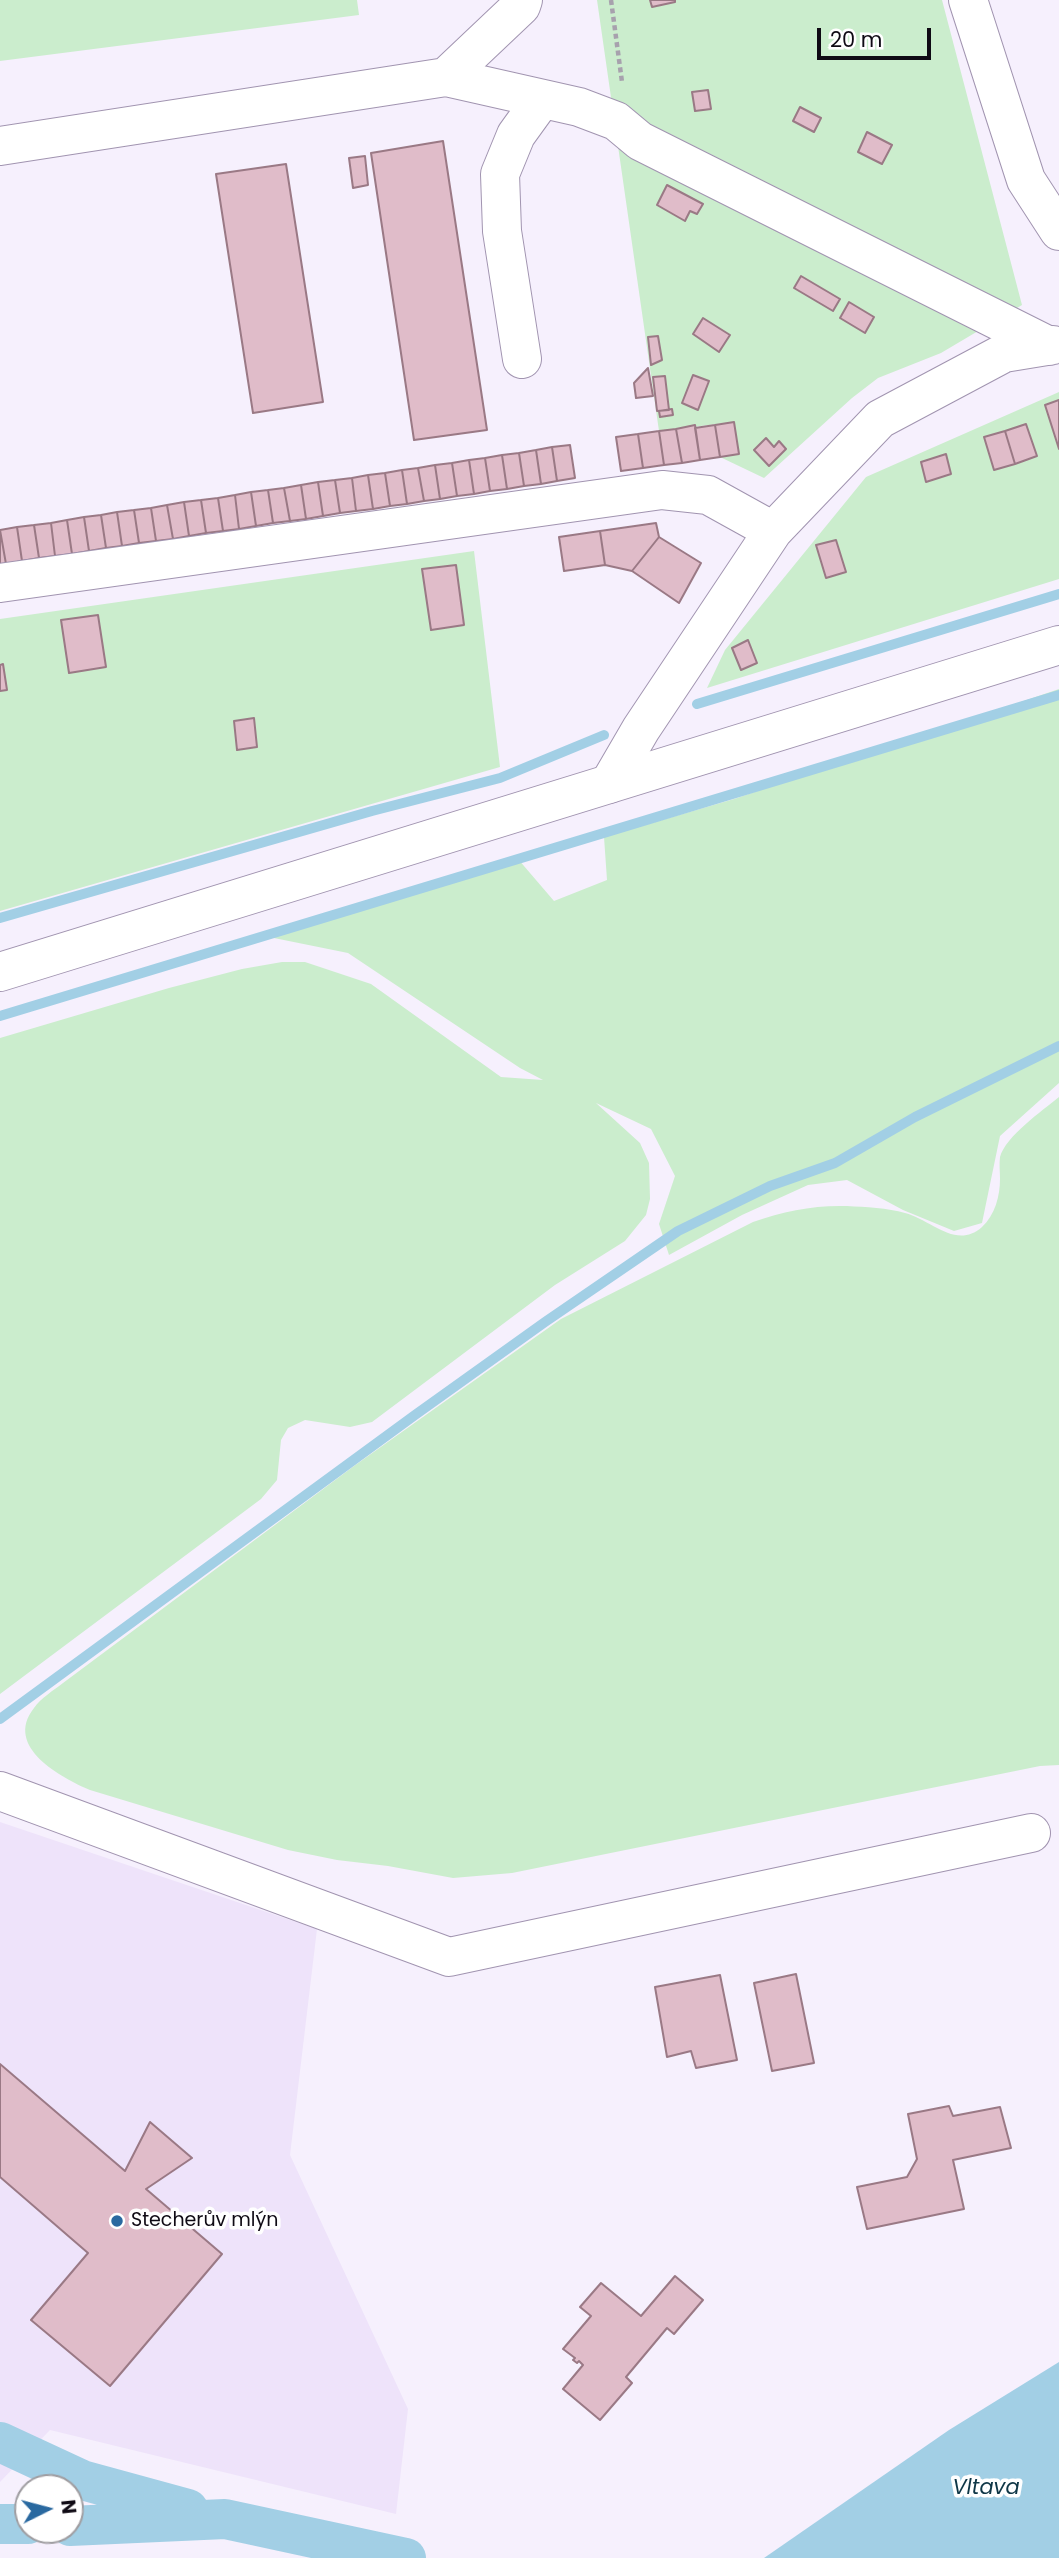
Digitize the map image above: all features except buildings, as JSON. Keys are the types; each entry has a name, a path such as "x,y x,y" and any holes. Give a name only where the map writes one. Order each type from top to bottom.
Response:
{"main road":[{"path":"446,77 521,6 523,0"},
{"path":"968,0 1026,180 1059,231"},
{"path":"0,146 446,77 542,99 616,121 640,141 1054,345"},
{"path":"522,359 502,230 500,174 516,135 542,99"},
{"path":"609,784 641,729 773,531 880,419 1004,353 1054,345"},
{"path":"0,583 662,489 708,495 773,531"},
{"path":"0,972 1059,645"},
{"path":"0,1791 449,1957 1031,1833"}],"path":[{"path":"611,0 629,131"}],"shaded area":[{"path":"0,1822 317,1929 290,2155 408,2409 396,2514 50,2430 0,2482"}],"green space":[{"path":"0,0 357,0 359,15 0,61"},
{"path":"597,0 942,0 1022,305 941,353 878,378 852,398 764,478 720,457 739,454 734,422 659,431"},
{"path":"1059,392 1059,579 707,688 725,650 866,477"},
{"path":"474,551 500,767 0,911 0,619"},
{"path":"1059,689 1059,1083 1000,1136 982,1223 954,1231 903,1210 847,1180 808,1185 742,1215 669,1255 659,1224 675,1176 651,1129 596,1103 640,1143 649,1163 650,1199 646,1215 625,1241 555,1285 372,1422 350,1427 305,1420 288,1428 281,1440 277,1480 261,1499 0,1694 0,1038 242,969 282,962 305,962 371,984 501,1077 543,1080 520,1068 348,953 269,937 518,859 554,901 607,880 604,837 734,799"},
{"path":"1059,1097 1059,1765 1040,1766 512,1873 453,1878 288,1850 90,1790 52,1769 31,1748 26,1736 26,1722 34,1708 48,1694 354,1466 561,1319 753,1222 788,1212 835,1206 884,1209 915,1217 953,1235 972,1233 987,1222 996,1205 1000,1185 1000,1157 1009,1141 1025,1124"}],"water":[{"name":"Vltava","path":"1059,2362 1059,2558 764,2558 949,2430"}],"waterway":[{"path":"697,704 1059,594"},
{"path":"0,1016 1059,695"},
{"path":"0,918 372,811 500,778 604,735"},
{"path":"0,1719 415,1415 678,1231 770,1186 835,1163 915,1117 1059,1046"},
{"path":"0,2442 82,2480 188,2509"},
{"path":"84,2525 225,2519 406,2558"},
{"path":"0,2524 14,2524"}],"place":[{"name":"Stecherův mlýn","path":"117,2221"}]}
